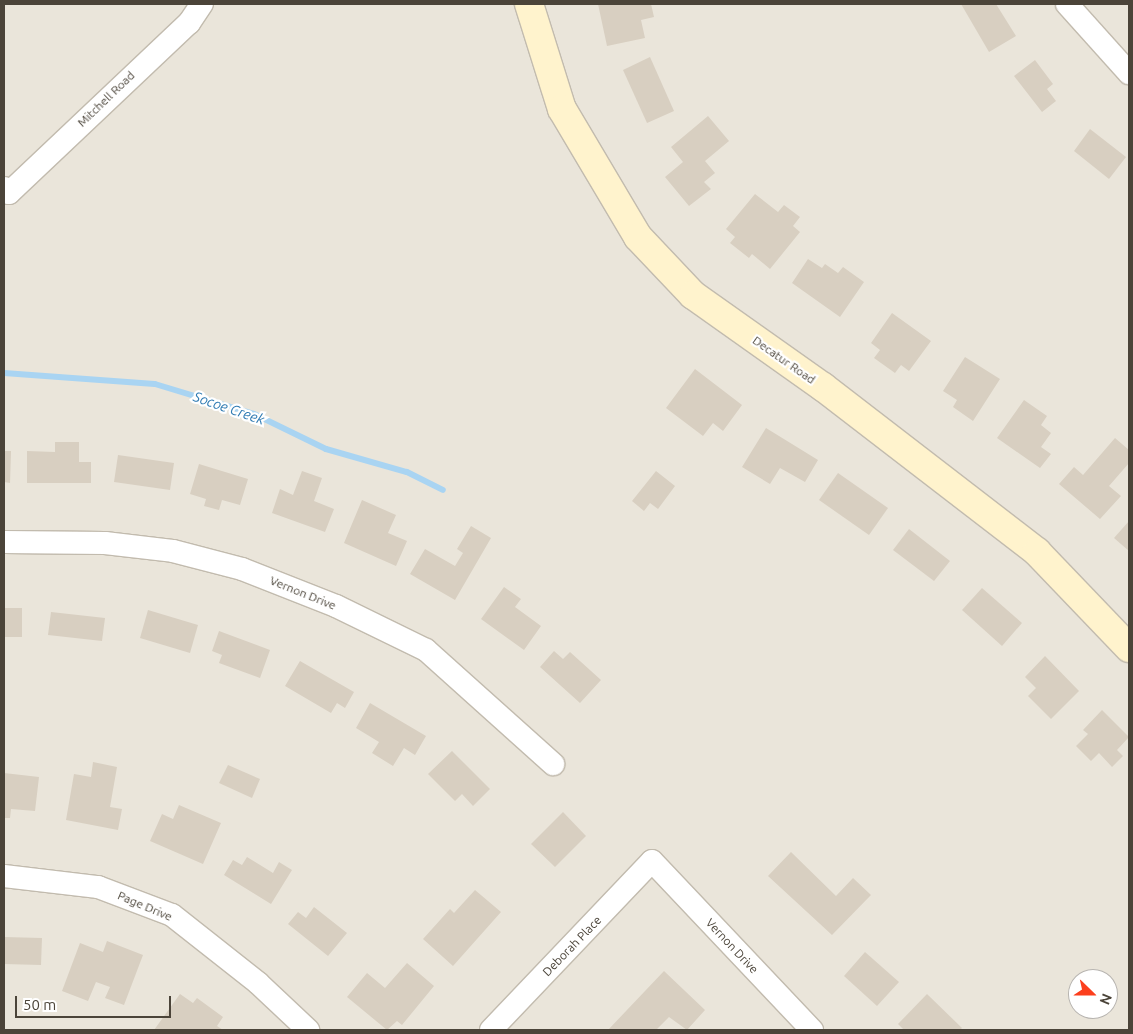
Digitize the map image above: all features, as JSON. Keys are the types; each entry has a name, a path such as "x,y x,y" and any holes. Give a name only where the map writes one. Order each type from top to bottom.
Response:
{"street":[{"name":"Mitchell Road","path":"6,191 188,23 202,4"},
{"name":"Decatur Road","path":"529,4 562,109 644,243 693,295 822,387 1037,552 1129,648"},
{"path":"1067,4 1129,73"},
{"name":"Vernon Drive","path":"4,542 106,544 173,551 242,569 336,606 426,650 553,764"},
{"name":"Vernon Drive","path":"652,861 812,1030"},
{"name":"Deborah Place","path":"491,1030 652,861"},
{"name":"Page Drive","path":"4,876 98,887 172,915 258,983 308,1030"}],"shaded area":[{"path":"4,4 1129,4 1129,1030 4,1030"}],"building":[{"path":"598,4 651,4 654,17 641,20 645,38 607,46"},
{"path":"961,4 996,4 1016,36 989,52"},
{"path":"650,57 674,111 647,123 623,70"},
{"path":"1035,60 1053,84 1047,89 1056,101 1042,112 1014,76"},
{"path":"708,116 729,141 705,161 715,173 704,182 711,189 689,206 665,177 683,162 671,147"},
{"path":"1090,129 1126,157 1109,179 1074,151"},
{"path":"755,194 778,212 784,205 800,217 793,226 800,232 770,269 752,254 749,258 730,243 735,237 726,229"},
{"path":"808,259 822,268 825,264 838,273 843,267 864,282 840,317 792,283"},
{"path":"892,313 931,341 909,371 901,365 895,373 874,358 880,350 871,343"},
{"path":"965,357 1000,379 973,421 953,407 957,400 943,391"},
{"path":"695,369 742,405 723,431 713,423 703,436 666,408"},
{"path":"1024,400 1047,416 1041,425 1051,433 1041,447 1051,454 1040,468 997,438"},
{"path":"766,428 818,460 805,482 780,468 770,484 742,467"},
{"path":"1115,438 1129,450 1129,463 1109,486 1121,496 1100,519 1059,484 1074,467 1083,475"},
{"path":"55,442 79,442 79,462 91,462 91,483 27,483 27,451 55,452"},
{"path":"4,451 11,451 10,483 4,482"},
{"path":"118,455 174,463 170,490 114,482"},
{"path":"199,464 248,479 240,505 222,500 219,510 204,506 206,499 190,494"},
{"path":"302,471 322,478 314,501 334,509 325,532 272,513 280,489 293,495"},
{"path":"656,471 675,486 658,509 650,503 644,511 632,501"},
{"path":"838,473 888,508 869,535 819,500"},
{"path":"362,500 396,515 388,533 407,541 396,566 344,543"},
{"path":"1129,521 1129,551 1114,538"},
{"path":"471,526 491,538 455,600 410,574 425,549 455,566 463,553 457,549"},
{"path":"909,529 950,561 934,581 893,550"},
{"path":"504,587 521,599 515,607 541,626 524,650 481,619"},
{"path":"982,588 1022,623 1002,646 962,610"},
{"path":"4,608 22,608 22,637 4,637"},
{"path":"148,610 198,625 190,653 140,638"},
{"path":"51,612 105,618 102,641 48,635"},
{"path":"219,631 270,650 260,678 219,663 222,655 212,651"},
{"path":"554,651 563,659 570,652 601,680 580,703 540,667"},
{"path":"1045,656 1079,691 1051,719 1028,696 1036,688 1025,677"},
{"path":"300,661 354,692 345,708 337,703 331,713 285,686"},
{"path":"370,703 426,736 415,755 404,748 393,766 372,753 379,742 356,728"},
{"path":"1102,710 1129,737 1117,750 1123,756 1112,767 1099,753 1091,761 1076,746 1088,734 1083,730"},
{"path":"452,751 490,789 473,806 462,794 455,801 428,774"},
{"path":"93,762 117,767 110,807 122,809 118,830 66,820 74,774 91,777"},
{"path":"228,765 260,779 252,798 219,783"},
{"path":"4,773 39,777 35,811 11,809 10,818 4,818"},
{"path":"179,805 221,823 203,864 150,841 162,814 173,819"},
{"path":"563,812 586,836 555,867 531,844"},
{"path":"791,852 836,896 853,878 871,895 832,935 768,876"},
{"path":"247,857 273,873 279,862 292,870 271,904 224,875 233,860 242,865"},
{"path":"475,890 501,912 453,966 423,939 450,909 454,913"},
{"path":"314,907 347,933 328,956 288,924 298,912 306,918"},
{"path":"4,937 42,938 41,965 4,964"},
{"path":"107,941 143,955 124,1005 105,998 110,987 96,982 88,1001 62,991 80,943 103,952"},
{"path":"865,952 899,982 877,1006 844,976"},
{"path":"407,963 434,986 402,1025 397,1021 387,1030 347,997 367,973 385,988"},
{"path":"664,971 705,1010 687,1030 669,1017 656,1030 608,1030"},
{"path":"180,994 193,1003 197,998 223,1017 217,1026 223,1030 154,1030"},
{"path":"927,994 962,1028 960,1030 904,1030 898,1024"}],"waterway":[{"name":"Socoe Creek","path":"4,373 155,384 254,414 326,449 407,472 443,490"}]}
